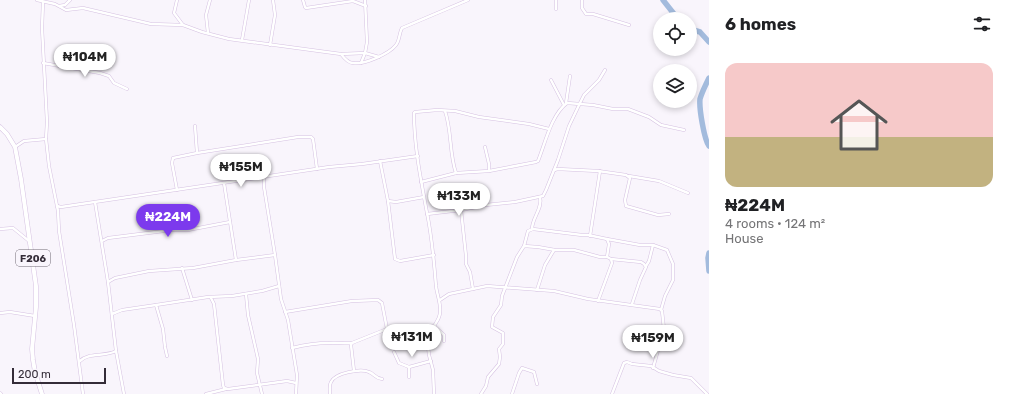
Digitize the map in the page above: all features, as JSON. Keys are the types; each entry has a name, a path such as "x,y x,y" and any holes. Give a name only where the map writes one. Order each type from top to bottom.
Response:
{"main road":[{"name":"F206","path":"0,127 15,146 36,286 32,360 34,372 42,394"}],"street":[{"path":"37,0 55,4 69,10 83,8 151,24 183,25 208,34 242,40 341,54 365,53 379,57"},
{"path":"59,6 65,5 70,0"},
{"path":"176,0 174,13 183,25"},
{"path":"208,34 206,9 210,0"},
{"path":"242,40 249,0"},
{"path":"270,44 274,15 273,0"},
{"path":"303,0 306,8 353,1 366,6"},
{"path":"361,63 368,42 365,0"},
{"path":"341,54 348,62 354,64 379,57 396,45 399,41 402,28 468,0"},
{"path":"556,0 556,9"},
{"path":"582,0 582,8 586,14 593,14 629,25"},
{"path":"43,2 42,28 47,122 46,139 49,166 58,211 59,231 79,361 80,382 83,394"},
{"path":"43,63 100,73 109,76 114,82 127,89"},
{"path":"427,214 462,210 486,204 506,203 543,196 567,135 569,126 580,103 591,87 599,80 605,70"},
{"path":"421,182 456,173 489,171 538,161 549,129 565,104 570,76"},
{"path":"550,80 565,104"},
{"path":"565,104 580,103 613,109 628,109 650,117 661,125 684,130"},
{"path":"434,326 440,314 440,300 436,289 434,255 415,139 414,113 424,110 455,111 479,117 517,122 549,129"},
{"path":"445,111 456,173"},
{"path":"195,126 197,153"},
{"path":"177,190 172,163 173,158 177,156 298,137 311,137 313,139 317,169"},
{"path":"15,146 24,141 46,139"},
{"path":"485,147 489,171"},
{"path":"57,206 61,207 264,176 418,156"},
{"path":"380,161 388,201 395,260 400,261 434,255"},
{"path":"554,170 600,171 659,181 688,193"},
{"path":"590,236 600,171"},
{"path":"264,176 264,187 279,286 288,320 297,375 296,394"},
{"path":"629,176 630,180 625,202 626,206 658,215 669,214"},
{"path":"224,183 236,260"},
{"path":"388,201 396,202 424,197"},
{"path":"481,394 486,386 488,377 499,364 499,349 503,344 503,333 492,327 493,317 501,305 502,296 517,257 524,246 528,231 532,229 533,222 541,202 540,197"},
{"path":"95,202 108,282 116,351 124,394"},
{"path":"58,211 61,207"},
{"path":"462,210 466,264 470,272 473,289"},
{"path":"102,241 108,238 172,230 188,230 230,222"},
{"path":"0,229 13,228 30,242"},
{"path":"532,229 590,236 640,245 653,245 667,250 672,264 673,280 665,296 661,310 664,329 653,368"},
{"path":"23,236 29,235"},
{"path":"607,257 609,244 608,239"},
{"path":"632,304 641,275 649,261 653,245"},
{"path":"524,246 538,246 554,250 574,250 600,257 607,257 611,260 641,262 646,267"},
{"path":"536,290 545,265 554,250"},
{"path":"108,282 115,278 149,271 193,268 275,255"},
{"path":"598,301 612,263 611,260"},
{"path":"182,268 192,300"},
{"path":"112,314 116,311 156,304 246,294 279,286"},
{"path":"440,300 450,294 487,286 554,291 598,301 632,304 661,310"},
{"path":"246,294 248,315 258,359 257,373 262,394"},
{"path":"211,298 214,304 217,344 223,385 226,389"},
{"path":"285,312 352,301 378,300 382,303 387,329"},
{"path":"156,304 168,356"},
{"path":"0,313 10,312 35,316"},
{"path":"292,348 310,343 352,343 387,329 426,329 429,326 434,326 444,335 444,341"},
{"path":"426,329 433,370 434,394"},
{"path":"352,343 354,371"},
{"path":"79,361 86,357 105,355 116,351"},
{"path":"394,352 399,363 409,367 431,360"},
{"path":"612,394 625,362 651,366 659,371 673,375 686,376 691,378 707,394"},
{"path":"409,367 409,377"},
{"path":"512,394 519,372 522,368 534,372 538,384"},
{"path":"330,394 330,383 332,380 343,374 354,371 367,371 375,378 382,379"},
{"path":"206,394 226,389 260,384 287,381 296,382"}],"waterway":[{"path":"663,0 672,12"},
{"path":"697,31 700,32 709,42"},
{"path":"709,78 700,99 701,116 709,146"},
{"path":"709,253 709,271"}]}
